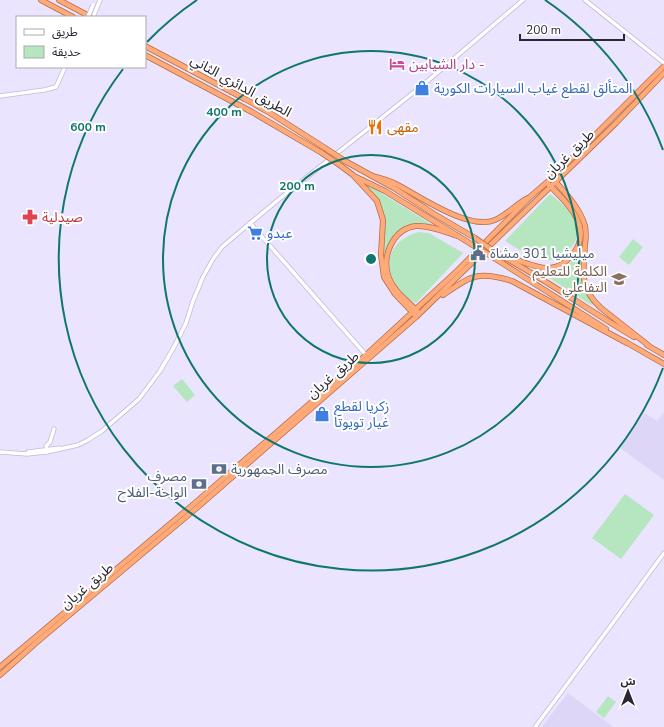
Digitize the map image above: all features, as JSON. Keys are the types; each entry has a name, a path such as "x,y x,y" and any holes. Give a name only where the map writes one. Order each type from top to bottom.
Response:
{"highway":[{"path":"40,0 71,16"},
{"path":"59,0 89,16"},
{"name":"الطريق الدائري الثاني","path":"146,47 251,102 345,161 372,176"},
{"name":"الطريق الدائري الثاني","path":"146,56 252,112 322,153 353,175"},
{"name":"طريق غريان","path":"0,675 199,506 416,313 531,196 552,178 664,66"},
{"name":"طريق غريان","path":"0,667 195,503 366,355 431,302 551,187 664,73"},
{"path":"353,175 385,191 491,256 627,343"},
{"path":"353,175 375,197 381,210 383,220 381,255 384,277 395,294 416,313"},
{"path":"372,176 391,182 462,218 475,222 495,220 531,196"},
{"path":"372,176 475,238 495,252 525,268 595,314 664,355"},
{"path":"552,178 576,206 585,227 586,236 583,278 588,293 594,302 648,345"},
{"path":"502,256 535,266 549,268 566,262 575,252 580,242 581,234 578,221 573,210 562,197 546,183"},
{"path":"416,313 402,298 390,279 386,267 389,246 401,232 416,226 432,228 458,236"},
{"path":"431,302 467,279 480,275 490,275 512,281 664,364"}],"street":[{"path":"91,16 93,5 96,0"},
{"path":"92,16 100,0"},
{"path":"0,452 27,454 78,445 98,434 139,399 160,371 174,347 186,323 202,278 213,259 227,243 418,89 523,0"},
{"path":"585,0 664,63"},
{"path":"0,96 56,87 65,68"},
{"path":"250,223 366,355"},
{"path":"46,449 54,429"},
{"path":"19,453 65,448"},
{"path":"535,727 664,553"}],"shaded area":[{"path":"664,412 664,480 619,447 645,413 657,421"},
{"path":"568,693 613,727 542,727"}],"green space":[{"path":"363,182 436,227 424,224 398,233 389,243 383,260 385,229 383,213 381,206 373,192"},
{"path":"550,194 570,212 575,219 578,234 575,243 568,251 558,258 546,260 530,255 505,241"},
{"path":"419,232 429,233 463,253 416,303 405,295 397,286 391,276 389,265 391,255 396,245 405,237"},
{"path":"583,239 581,280 594,304 591,305 531,266 554,268 567,265 577,254"},
{"path":"633,239 643,247 629,265 619,257"},
{"path":"182,379 195,395 187,402 173,386"},
{"path":"625,494 654,515 621,559 592,538"},
{"path":"608,696 616,702 604,718 596,712"}],"place":[{"name":"دار الشيابين -","path":"397,64"},
{"name":"المتألق لقطع غياب السيارات الكورية","path":"422,88"},
{"name":"مقهى","path":"375,127"},
{"name":"صيدلية","path":"30,217"},
{"name":"عبدو","path":"255,233"},
{"name":"ميليشيا 301 مشاة","path":"478,253"},
{"name":"الكلمة للتعليم التفاعلي","path":"619,279"},
{"name":"زكريا لقطع غيار تويوتا","path":"322,414"},
{"name":"مصرف الجمهورية","path":"219,469"},
{"name":"مصرف الواحة-الفلاح","path":"199,484"}]}
